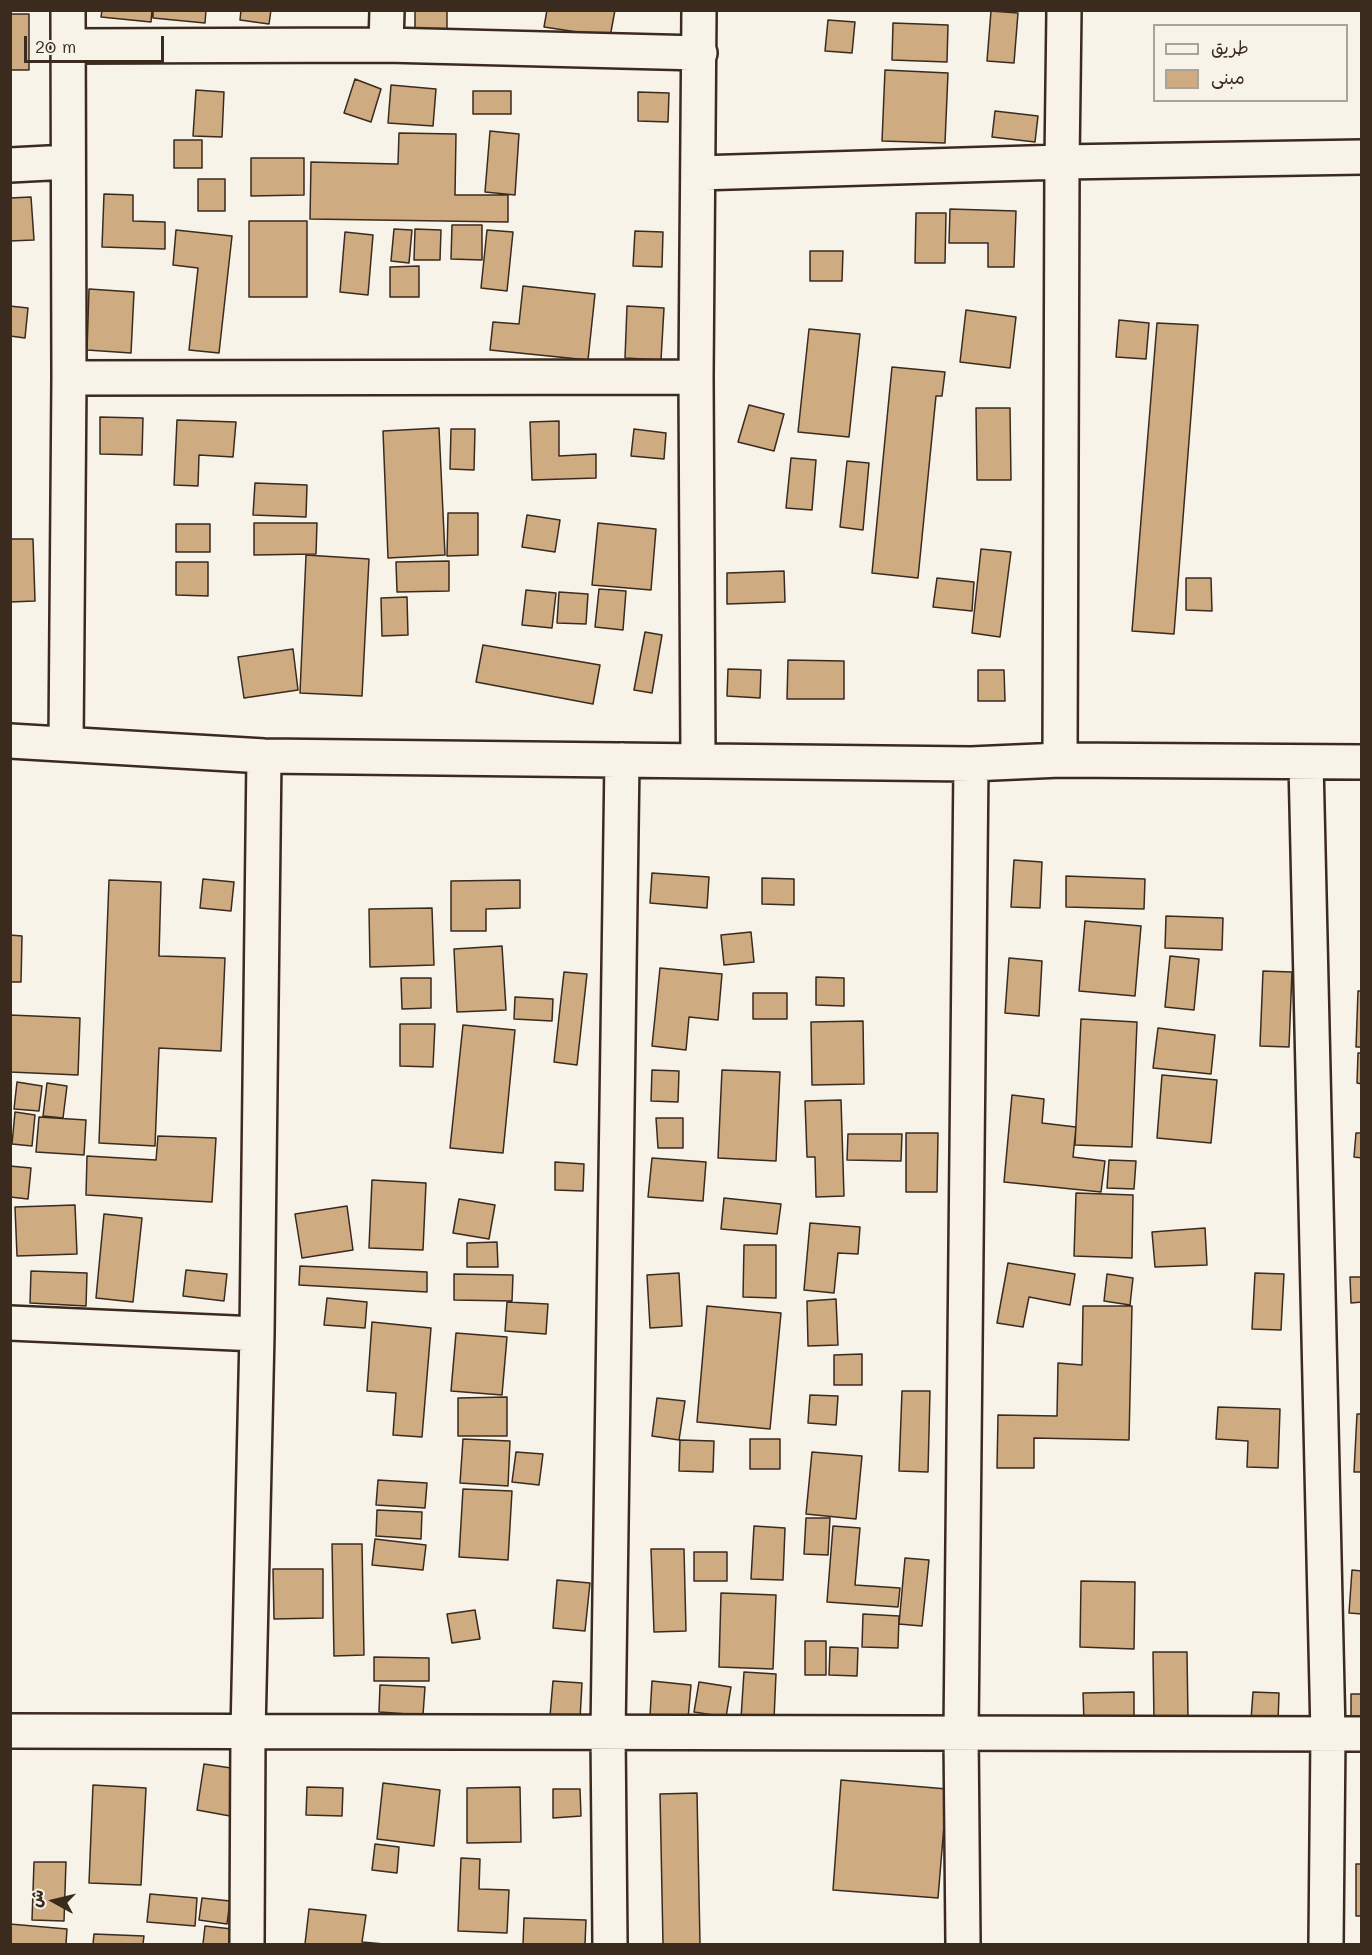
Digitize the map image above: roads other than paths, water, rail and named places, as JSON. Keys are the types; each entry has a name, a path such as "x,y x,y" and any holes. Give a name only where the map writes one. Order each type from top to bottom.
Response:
{"street":[{"path":"66,744 69,378 68,10"},
{"path":"386,45 387,10"},
{"path":"698,760 696,377 699,10"},
{"path":"1060,760 1064,10"},
{"path":"68,46 386,45 700,53"},
{"path":"698,173 1062,162 1362,157"},
{"path":"10,165 68,162"},
{"path":"69,378 696,377"},
{"path":"10,741 264,756 971,764 1060,760 1362,762"},
{"path":"247,1944 248,1732 257,1334 264,756"},
{"path":"610,1944 608,1733 622,760"},
{"path":"1306,762 1328,1734 1326,1944"},
{"path":"963,1944 961,1733 971,764"},
{"path":"10,1323 257,1334"},
{"path":"10,1731 1362,1734"}]}
